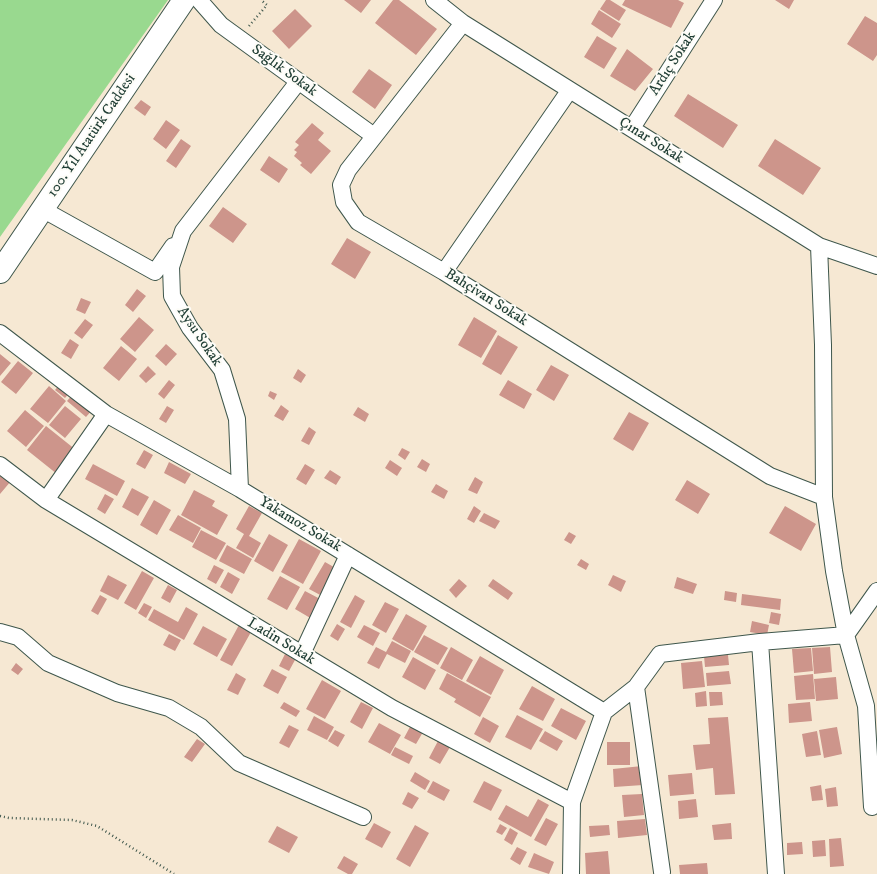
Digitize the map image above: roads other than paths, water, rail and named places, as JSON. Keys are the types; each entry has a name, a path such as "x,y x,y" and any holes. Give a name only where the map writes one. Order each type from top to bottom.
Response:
{"main road":[{"name":"100. Yıl Atatürk Caddesi","path":"0,272 184,0"}],"street":[{"name":"Sağlık Sokak","path":"200,0 221,25 374,136"},
{"name":"Çınar Sokak","path":"434,0 463,23 569,91 632,128 819,246 877,266"},
{"name":"Ardıç Sokak","path":"632,128 713,0"},
{"name":"Bahçivan Sokak","path":"463,23 348,170 341,185 344,202 358,222 444,272 770,476 824,497"},
{"name":"Aysu Sokak","path":"240,489 237,419 222,370 190,328 172,296 171,267 183,231 298,82"},
{"path":"444,272 569,91"},
{"path":"42,209 155,272 183,231"},
{"path":"819,246 823,345 824,497 834,571 846,635 866,706 872,807"},
{"name":"Yakamoz Sokak","path":"0,333 106,414 240,489 604,712"},
{"path":"46,500 106,414"},
{"name":"Ladin Sokak","path":"0,465 46,500 392,708 572,802"},
{"path":"302,654 348,555"},
{"path":"846,635 877,591"},
{"path":"0,632 18,637 48,663 117,693 168,708 201,727 239,763 363,817"},
{"path":"571,874 572,802 604,712 636,687 660,654 760,642 846,635"},
{"path":"760,642 776,874"},
{"path":"636,687 662,872"}]}
